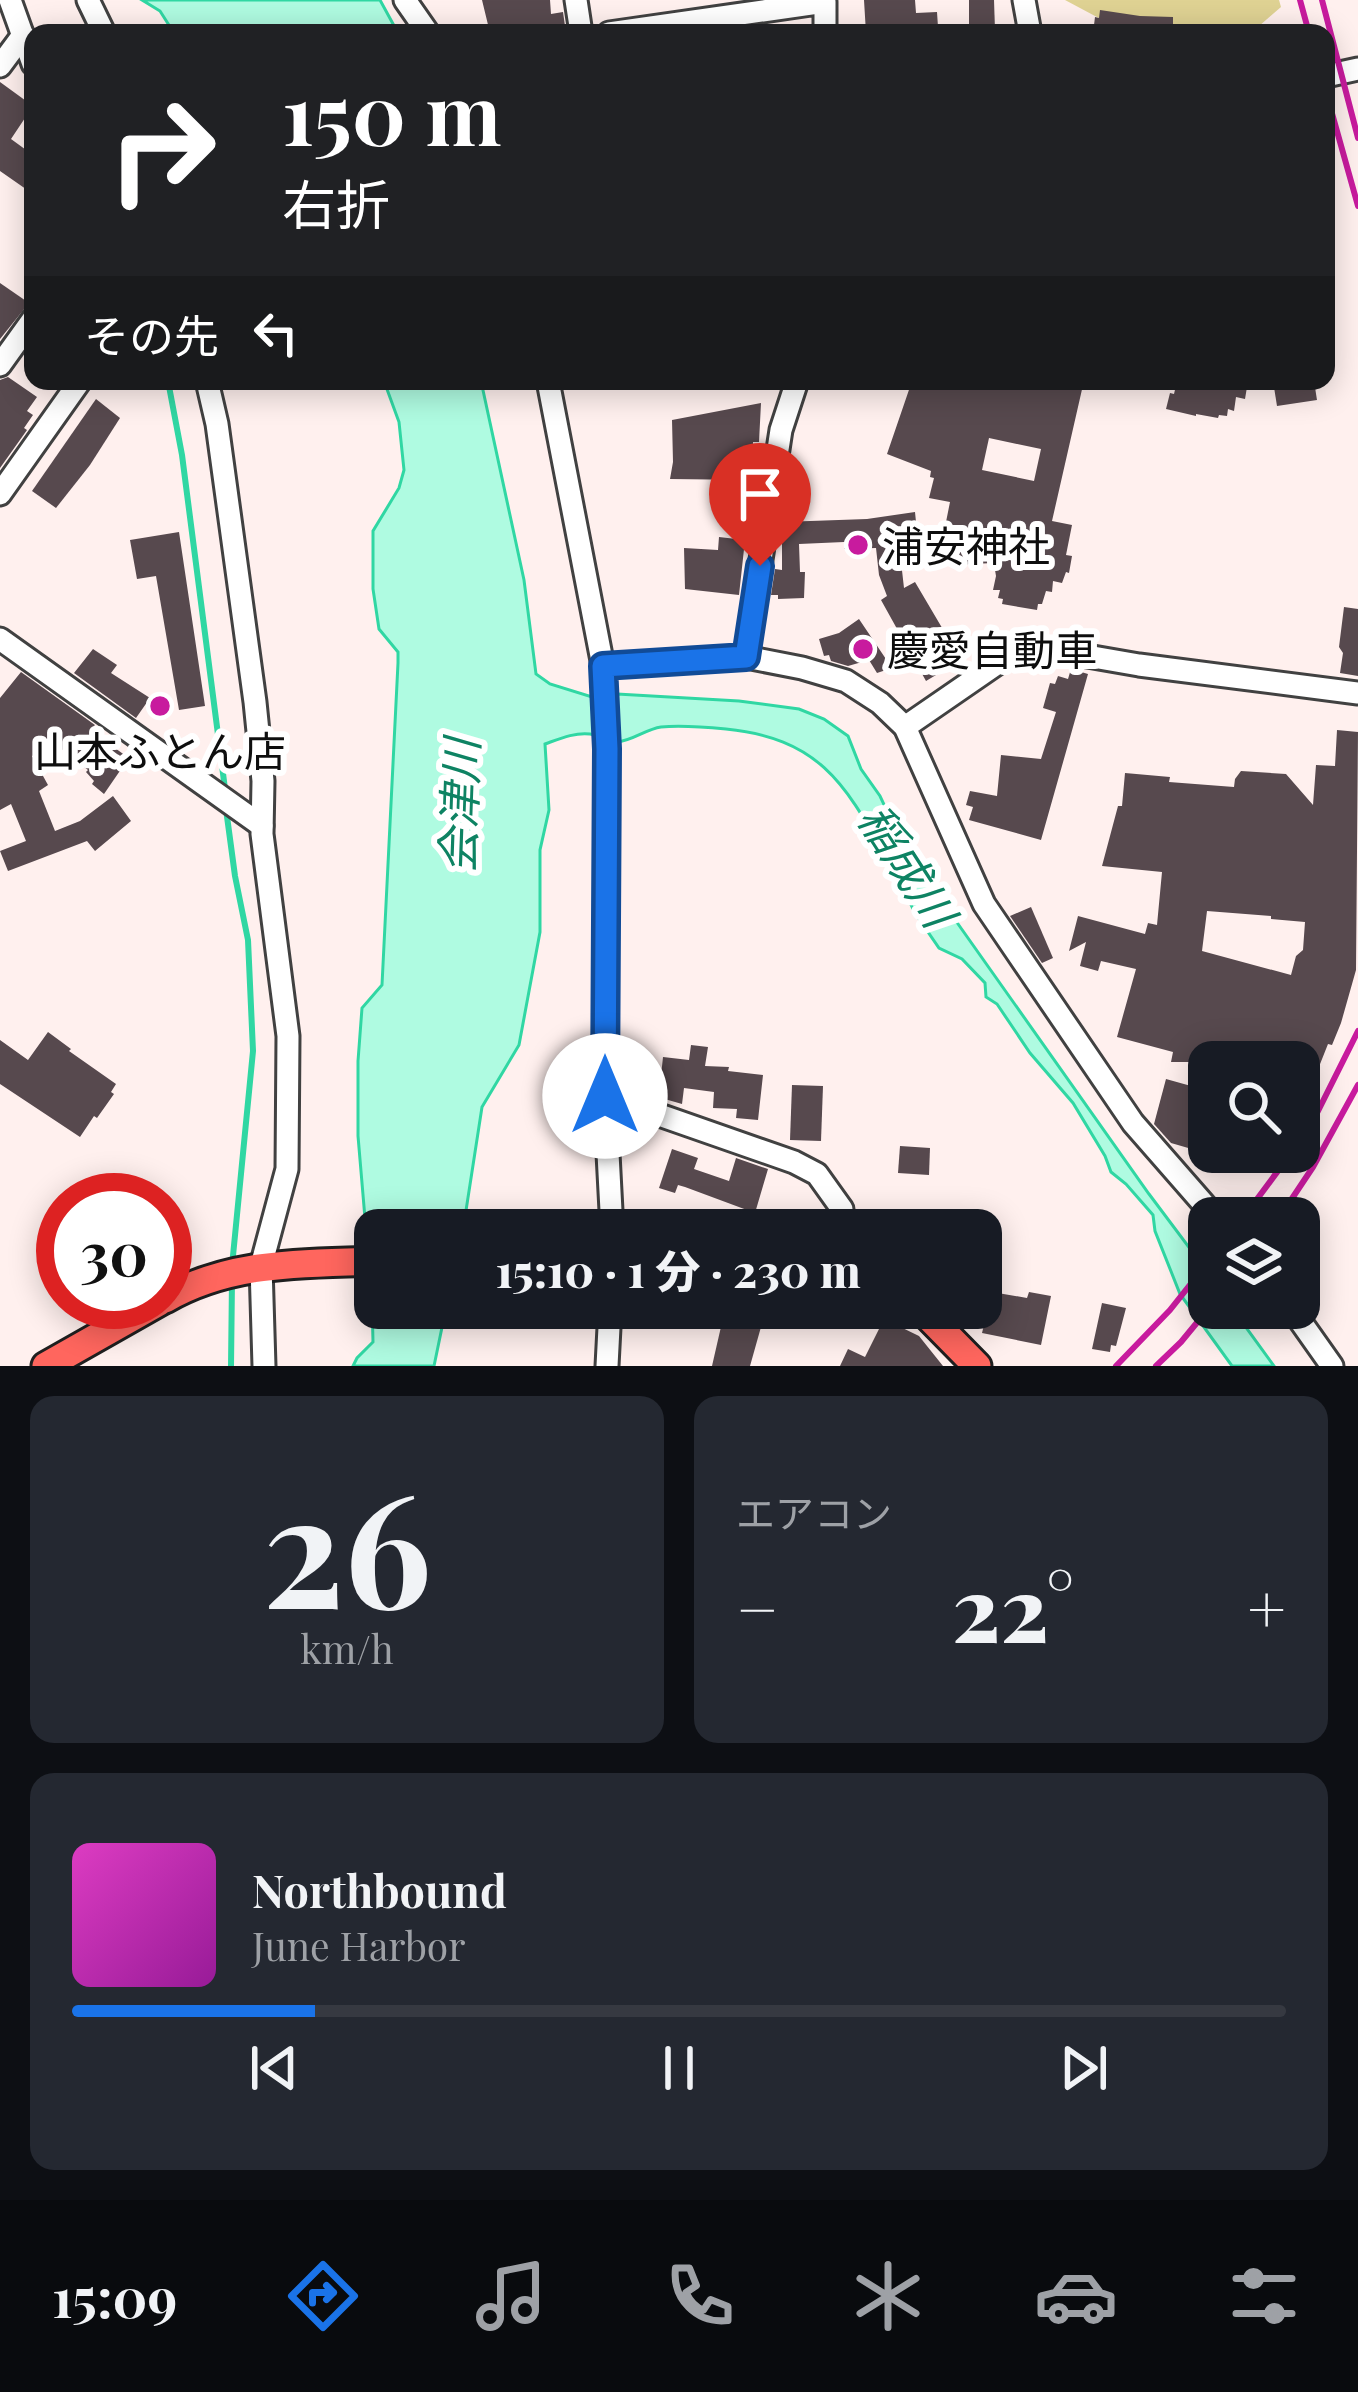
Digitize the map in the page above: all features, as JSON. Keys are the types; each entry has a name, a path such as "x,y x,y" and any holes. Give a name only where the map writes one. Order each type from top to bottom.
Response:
{"main road":[{"path":"192,1284 261,1266 354,1262"},
{"path":"46,1366 111,1329"},
{"path":"941,1329 977,1366"}],"street":[{"path":"10,0 24,38"},
{"path":"671,24 828,1"},
{"path":"0,66 23,35"},
{"path":"0,365 24,332"},
{"path":"0,494 74,390"},
{"path":"209,390 255,702 262,826 288,1036 286,1169 261,1266 265,1366"},
{"path":"550,390 603,666 607,749 605,1096 611,1209"},
{"path":"746,657 781,430 794,390"},
{"path":"0,639 262,826"},
{"path":"905,727 1024,645 1358,693"},
{"path":"603,666 746,657 846,681 880,704 905,727 984,904 1133,1124 1197,1197"},
{"path":"605,1096 794,1162 817,1174 842,1209"},
{"path":"607,1366 609,1329"},
{"path":"1306,1329 1332,1366"}],"shaded area":[{"path":"1065,0 1279,0 1281,7 1261,24 1110,24"}],"water":[{"path":"142,0 380,0 393,24 168,24 160,11"},
{"path":"387,390 483,390 524,580 536,674 550,684 592,697 617,694 739,701 799,709 848,736 861,769 951,914 1188,1246 1188,1305 1155,1231 1153,1215 1111,1172 1073,1103 1030,1053 997,1004 986,997 985,983 962,959 939,948 890,869 890,858 841,785 805,753 783,742 726,729 677,726 655,728 617,742 584,734 545,744 549,810 540,850 540,932 519,1045 482,1107 466,1209 364,1209 358,1061 362,1008 382,985 398,663 398,652 379,629 373,531 399,488 404,470 399,422"},
{"path":"373,1329 442,1329 434,1366 353,1366 373,1342"},
{"path":"1205,1329 1247,1329 1274,1366 1232,1366"}],"building":[{"path":"482,0 550,0 551,14 563,12 565,24 488,24"},
{"path":"864,0 915,0 916,13 937,12 938,24 865,24"},
{"path":"969,0 994,0 995,24 969,24"},
{"path":"1100,10 1173,17 1173,24 1094,24 1095,17 1099,18"},
{"path":"0,82 24,99 24,120 11,139 24,148 24,188 0,171"},
{"path":"0,283 24,300 24,309 0,339"},
{"path":"8,377 37,397 27,411 33,415 27,430 0,468 0,380"},
{"path":"909,390 1082,390 1052,521 1072,525 1066,555 1072,556 1069,573 1062,583 1053,581 1052,592 1046,591 1037,610 1002,604 1000,590 993,590 993,563 934,566 929,529 945,527 950,502 929,498 931,471 887,454","holes":["989,438 1041,449 1034,481 982,470"]},
{"path":"1175,390 1246,390 1245,399 1236,397 1234,411 1228,409 1227,416 1218,418 1166,409 1170,393"},
{"path":"1274,390 1315,390 1317,400 1277,406"},
{"path":"96,399 120,418 56,508 32,491"},
{"path":"761,403 752,480 670,479 672,420"},
{"path":"915,512 918,542 899,544 904,588 915,582 961,660 926,681 881,600 887,596 876,548 844,549 844,542 799,544 804,598 771,595 775,569 782,570 782,522"},
{"path":"179,532 205,706 179,710 156,576 137,579 130,540"},
{"path":"719,537 745,540 739,595 685,589 684,548 718,550"},
{"path":"1344,607 1358,609 1358,676 1340,673"},
{"path":"859,619 892,668 877,673 869,660 848,666 824,656 819,639"},
{"path":"93,649 117,665 111,673 150,698 136,718 74,673"},
{"path":"1071,669 1088,674 1041,840 969,820 970,791 997,796 1001,755 1041,759 1056,712 1043,708 1050,683 1055,684 1058,676 1068,679"},
{"path":"21,672 95,725 90,730 126,756 104,794 92,784 88,770 54,743 32,756 48,785 39,791 55,831 80,821 113,796 131,821 95,851 87,841 8,871 0,851 26,841 11,804 0,810 0,698"},
{"path":"1337,730 1358,732 1356,970 1341,1023 1320,1064 1320,1041 1188,1041 1188,1062 1171,1062 1173,1052 1117,1037 1136,969 1101,961 1098,971 1080,966 1086,942 1069,951 1078,916 1145,934 1148,923 1157,925 1162,872 1102,866 1118,806 1122,806 1125,773 1234,787 1241,771 1286,774 1313,805 1316,765 1335,766","holes":["1207,911 1305,922 1303,950 1296,956 1291,975 1202,951"]},
{"path":"1031,907 1053,958 1042,963 1010,916"},
{"path":"48,1032 116,1084 114,1094 80,1137 0,1084 0,1040 28,1060"},
{"path":"691,1045 708,1047 705,1066 763,1075 758,1120 736,1118 737,1109 713,1108 714,1092 684,1088 682,1104 630,1089 631,1081 660,1085 663,1057 689,1060"},
{"path":"1166,1079 1188,1085 1188,1148 1171,1143 1154,1124"},
{"path":"792,1085 823,1086 821,1141 790,1140"},
{"path":"900,1146 930,1148 929,1175 898,1173"},
{"path":"672,1149 698,1158 694,1169 729,1181 736,1158 768,1169 756,1209 678,1185 675,1193 659,1188"},
{"path":"1002,1294 1051,1296 1041,1345 982,1333 983,1329 1002,1329"},
{"path":"1102,1303 1126,1308 1110,1352 1092,1349"},
{"path":"720,1329 760,1329 750,1366 712,1366"},
{"path":"879,1329 905,1329 919,1336 943,1366 840,1366 848,1349 865,1357"}],"waterway":[{"path":"170,390 225,789"},
{"path":"226,809 248,940 253,1051 232,1266"},
{"path":"231,1366 232,1280"}],"railway":[{"path":"1300,0 1307,24"},
{"path":"1322,0 1328,24"},
{"path":"1335,50 1358,138"},
{"path":"1335,124 1358,206"},
{"path":"1320,1107 1358,1031"},
{"path":"1293,1197 1358,1085"},
{"path":"1259,1197 1276,1173"},
{"path":"1116,1366 1188,1287"},
{"path":"1156,1366 1192,1329"}],"place":[{"name":"浦安神社","path":"858,545"},
{"name":"慶愛自動車","path":"863,649"},
{"name":"山本ふとん店","path":"160,706"}],"route":[{"path":"605,1096 607,749 603,666 746,657 760,566"}],"water label":[{"name":"会津川","path":"457,806"},
{"name":"稲成川","path":"909,864"}]}
